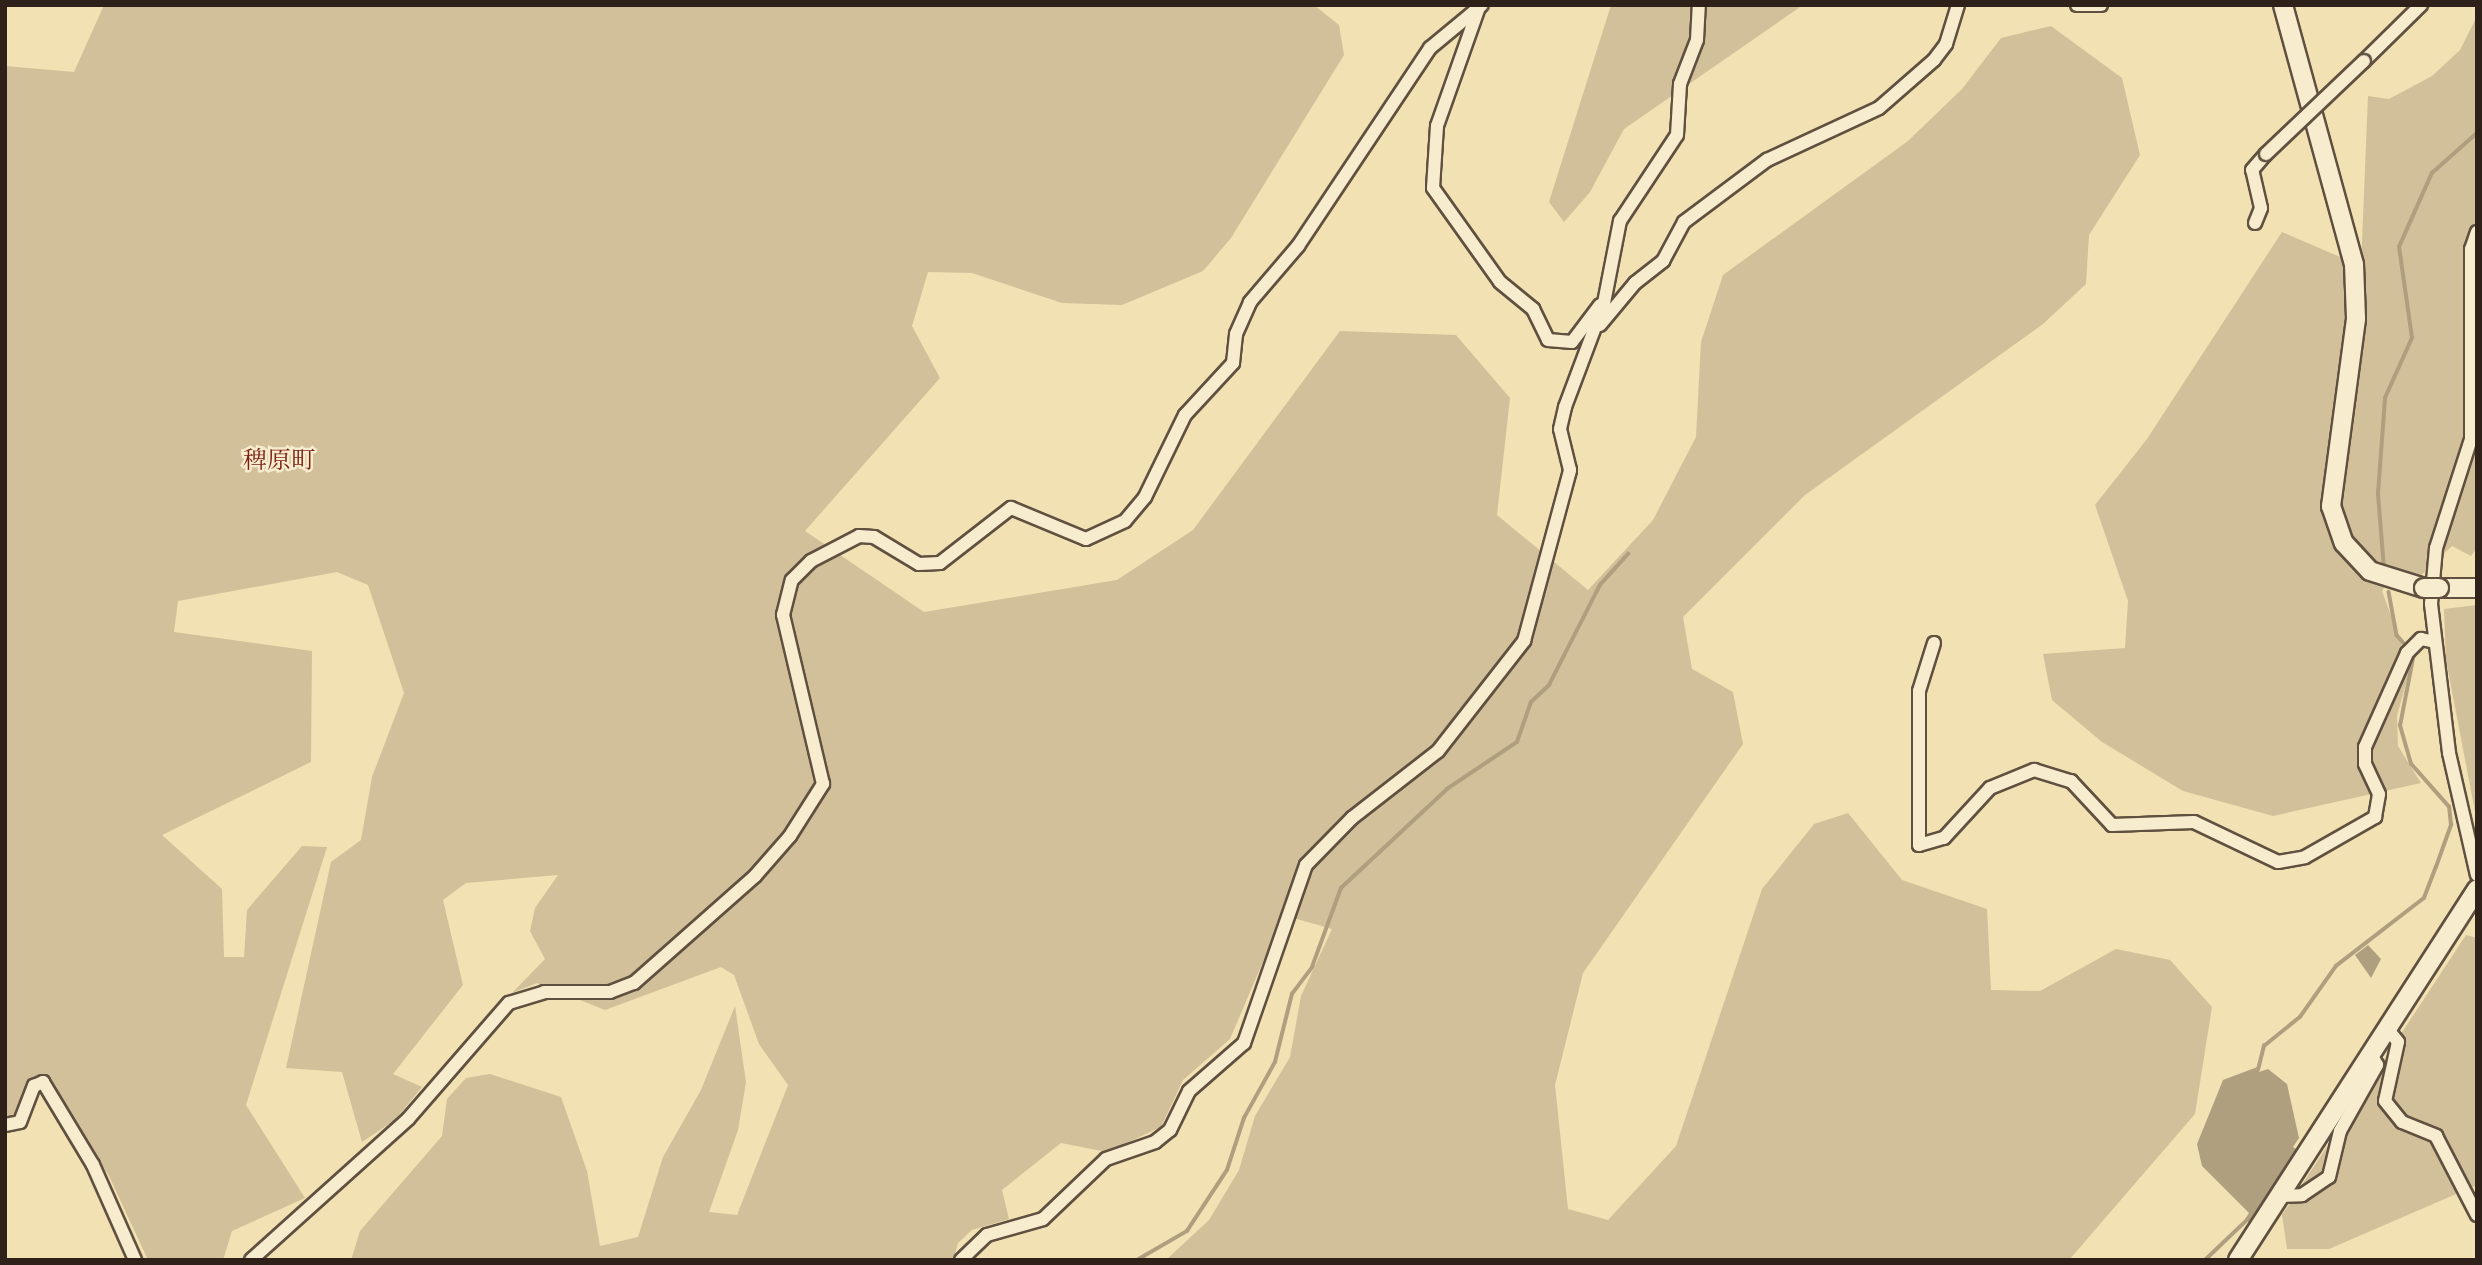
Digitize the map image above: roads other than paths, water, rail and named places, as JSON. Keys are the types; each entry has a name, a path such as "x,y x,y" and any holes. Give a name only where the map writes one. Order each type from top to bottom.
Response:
{"street":[{"path":"961,1260 967,1247 987,1235 1043,1219 1105,1159 1155,1142 1170,1130 1189,1091 1244,1043 1306,865 1352,818 1438,751 1508,665 1524,641 1547,571 1570,470 1560,429 1604,303 1620,221 1677,135 1680,84 1697,40 1699,5"},
{"path":"1593,334 1635,283 1663,261 1684,222 1767,160 1879,108 1934,60 1947,44 1958,5"},
{"path":"2077,5 2101,5"},
{"path":"2283,5 2354,264 2356,319 2331,506 2344,543 2370,571 2431,588 2477,588"},
{"path":"2255,223 2261,208 2252,170 2421,5"},
{"path":"1480,6 1437,127 1433,188 1500,282 1533,309 1548,340 1572,342 1604,303"},
{"path":"251,1260 408,1119 509,1003 544,992 610,992 634,983 755,876 790,836 823,784 783,615 792,580 811,561 859,536 874,537 919,564 940,563 1011,508 1086,539 1125,520 1145,498 1185,415 1233,363 1236,334 1250,303 1298,246 1430,48 1480,6"},
{"path":"2477,232 2471,249 2471,439 2431,572 2435,642 2449,753 2477,875"},
{"path":"1934,643 1919,691 1919,845 1944,838 1990,788 2034,770 2071,780 2112,825 2194,822 2278,862 2305,857 2375,817 2379,794 2365,764 2365,747 2410,649 2435,642"},
{"path":"2238,1260 2477,889"},
{"path":"2386,1027 2398,1042 2385,1101 2402,1122 2436,1136 2477,1215"},
{"path":"2278,1196 2302,1195 2329,1177 2340,1131 2376,1065 2370,1052"},
{"path":"5,1125 20,1122 34,1086 43,1083 93,1165 135,1260"}],"waterway":[{"path":"2384,569 2378,494 2385,398 2412,338 2399,247 2432,173 2477,133"},
{"path":"1137,1260 1187,1231 1227,1170 1244,1118 1275,1062 1292,994 1312,967 1341,888 1447,789 1517,742 1531,702 1549,685 1600,585 1628,554"},
{"path":"2389,592 2397,635 2408,648"},
{"path":"2258,1070 2264,1046 2300,1017 2336,966 2424,898 2436,867 2451,825 2449,807 2411,764 2400,726 2414,653"},
{"path":"2205,1260 2248,1219"}],"district":[{"name":"稗原町","path":"279,462"}]}
